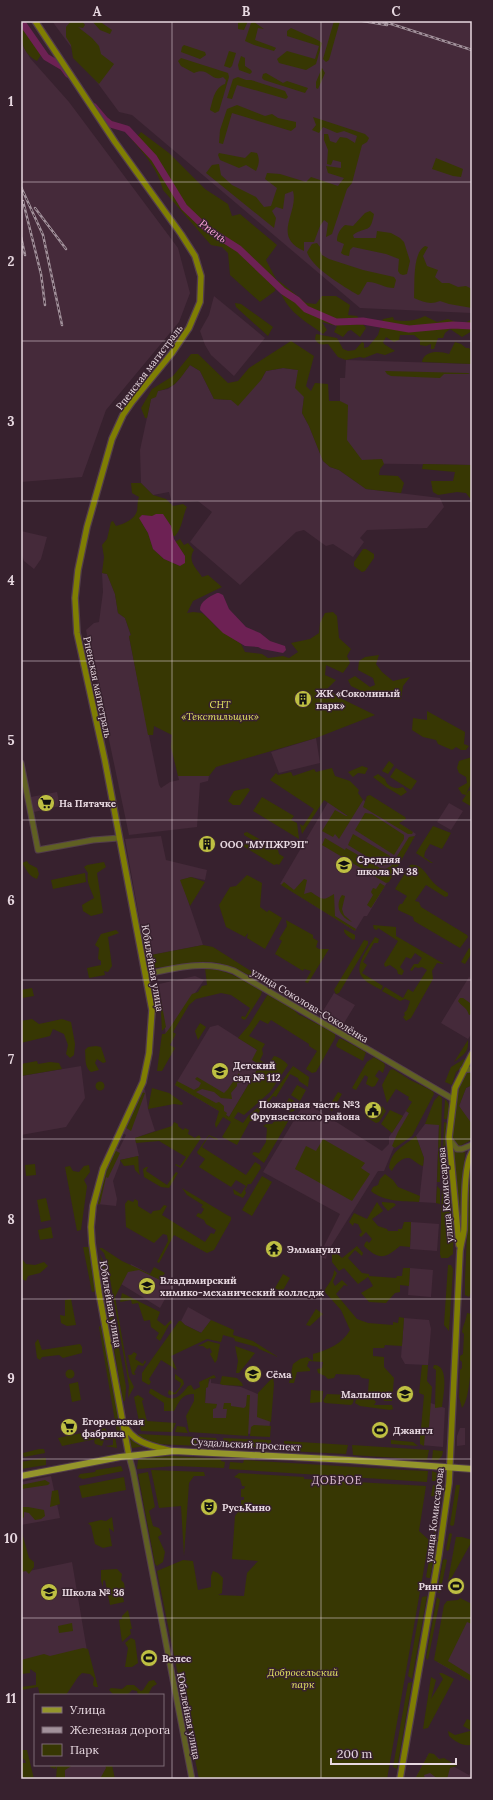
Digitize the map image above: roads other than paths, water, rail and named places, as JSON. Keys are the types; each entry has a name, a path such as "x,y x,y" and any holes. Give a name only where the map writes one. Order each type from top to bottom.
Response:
{"main road":[{"name":"Рпенская магистраль","path":"35,21 115,142 195,256 201,276 202,290 200,302 190,328 172,353 132,402 123,415 112,439 87,527 78,570 75,598 77,633 105,761 119,838"},
{"name":"Юбилейная улица","path":"119,838 147,974 152,1010 151,1041 143,1082 103,1169 93,1206 92,1243 128,1456"},
{"name":"улица Комиссарова","path":"400,1779 439,1554 450,1467 460,1251 449,1137 455,1088 472,1054"},
{"name":"улица Комиссарова","path":"460,1251 464,1231 467,1170 472,1152"},
{"path":"122,1419 130,1433 141,1442 174,1451"},
{"name":"Суздальский проспект","path":"21,1476 128,1456 174,1451 349,1460 472,1469"}],"street":[{"path":"21,763 38,850 93,840 119,838"},
{"name":"улица Соколова-Соколёнка","path":"147,974 199,965 211,965 234,971 453,1099"},
{"path":"463,1070 472,1068"},
{"name":"улица Комиссарова","path":"449,1137 452,1145 457,1149 462,1149 472,1145"},
{"name":"Юбилейная улица","path":"128,1456 133,1472 192,1779"}],"waterway":[{"name":"Рпень","path":"21,21 46,57 63,67 68,74"},
{"name":"Рпень","path":"94,107 110,124 127,129 154,158 184,207 206,228 239,249 283,291 297,300 306,309 336,322 363,321 409,329 453,325 472,326"}],"railway":[{"path":"363,21 387,25"},
{"path":"382,21 472,50"},
{"path":"21,187 43,235 62,325"},
{"path":"23,201 41,274 45,305"},
{"path":"35,208 66,249"},
{"path":"21,237 25,255"}],"place":[{"name":"ЖК «Соколиный парк»","path":"303,699"},
{"name":"На Пятачке","path":"46,803"},
{"name":"ООО \"МУПЖРЭП\"","path":"207,844"},
{"name":"Средняя школа № 38","path":"344,865"},
{"name":"Детский сад № 112","path":"220,1071"},
{"name":"Пожарная часть №3 Фрунзенского района","path":"373,1110"},
{"name":"Эммануил","path":"274,1249"},
{"name":"Владимирский химико-механический колледж","path":"147,1286"},
{"name":"Сёма","path":"253,1374"},
{"name":"Малышок","path":"405,1394"},
{"name":"Егорьевская фабрика","path":"69,1427"},
{"name":"Джангл","path":"380,1430"},
{"name":"РусьКино","path":"209,1507"},
{"name":"Ринг","path":"456,1586"},
{"name":"Школа № 36","path":"49,1592"},
{"name":"Велес","path":"149,1658"}],"district":[{"name":"ДОБРОЕ","path":"337,1480"}],"park label":[{"name":"СНТ «Текстильщик»","path":"220,710"},
{"name":"Добросельский парк","path":"303,1678"}]}
